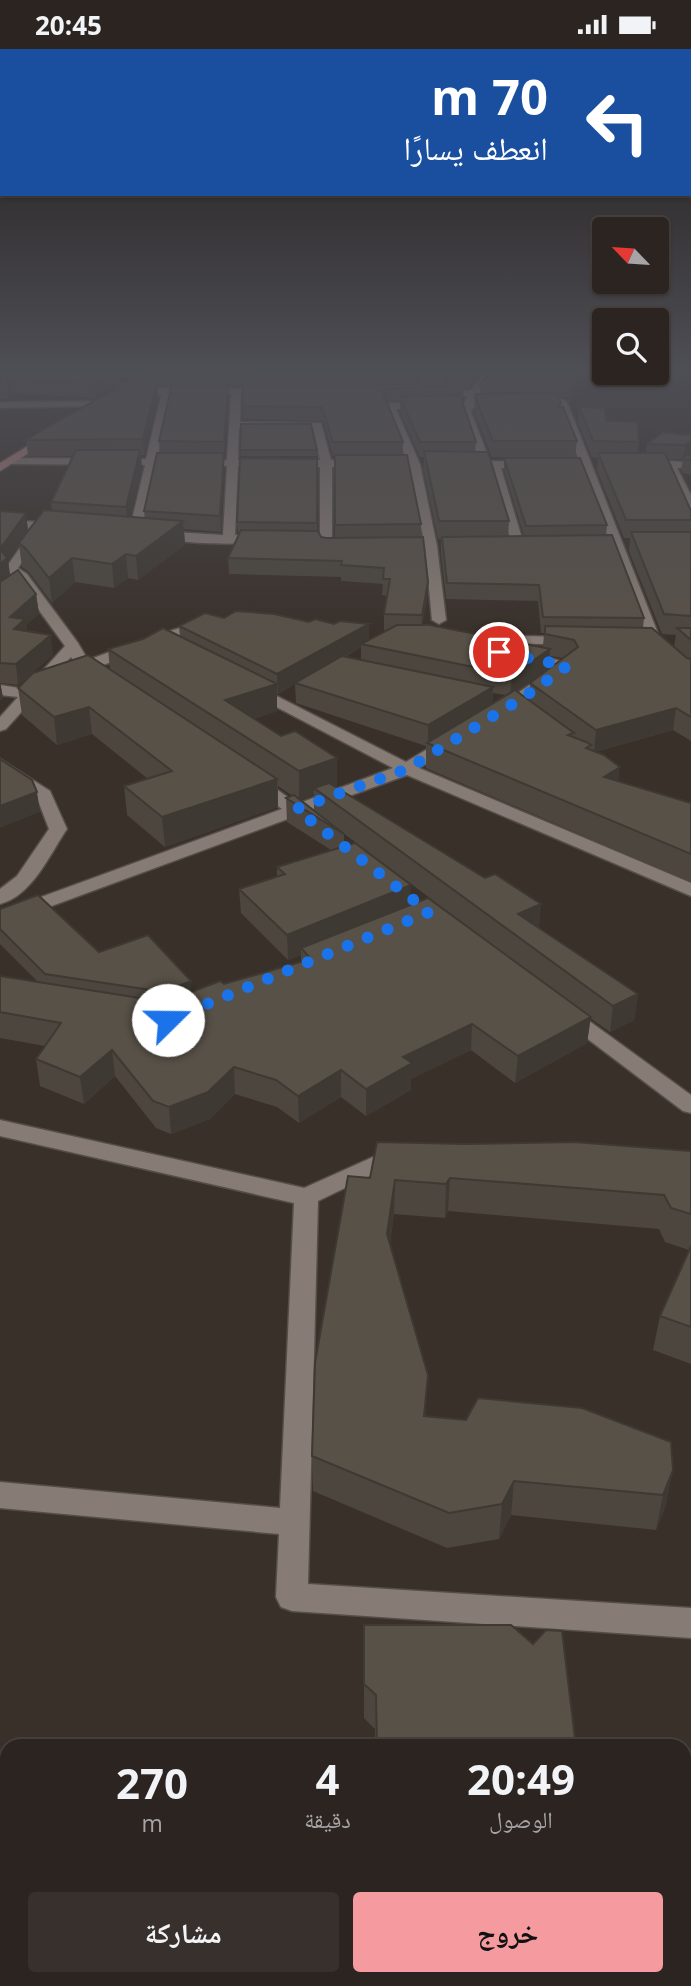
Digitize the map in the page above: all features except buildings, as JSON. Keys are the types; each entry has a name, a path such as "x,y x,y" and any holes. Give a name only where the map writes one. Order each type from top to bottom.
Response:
{"main road":[{"path":"0,468 10,461"}],"street":[{"path":"15,461 69,467 149,462 376,464"},
{"path":"584,461 649,643 691,674"},
{"path":"135,532 149,462"},
{"path":"229,539 232,463"},
{"path":"326,463 319,539 326,547 362,547"},
{"path":"402,464 420,464 439,620"},
{"path":"450,464 546,465"},
{"path":"490,464 518,545"},
{"path":"690,464 664,464 691,507"},
{"path":"0,524 48,523 11,569 22,577 73,646 86,673 116,688"},
{"path":"111,530 181,538 270,539"},
{"path":"0,573 22,577"},
{"path":"7,590 22,577"},
{"path":"86,673 155,640 212,623 224,623"},
{"path":"155,640 180,652"},
{"path":"490,718 519,707 567,666 456,641 589,641"},
{"path":"649,643 679,642"},
{"path":"0,726 73,646"},
{"path":"230,677 286,699 407,769 691,890"},
{"path":"0,690 29,694 55,686"},
{"path":"487,698 519,707"},
{"path":"0,919 407,769 466,732"},
{"path":"0,764 44,795 58,829 24,880 0,898"},
{"path":"239,771 327,833"},
{"path":"549,1001 691,1106"},
{"path":"0,1128 306,1197 373,1165 425,1166"},
{"path":"306,1197 292,1597 691,1623"},
{"path":"0,1496 294,1522"}],"route":[{"path":"168,1020 429,912 296,809 407,769 524,697 567,666 499,652"}]}
